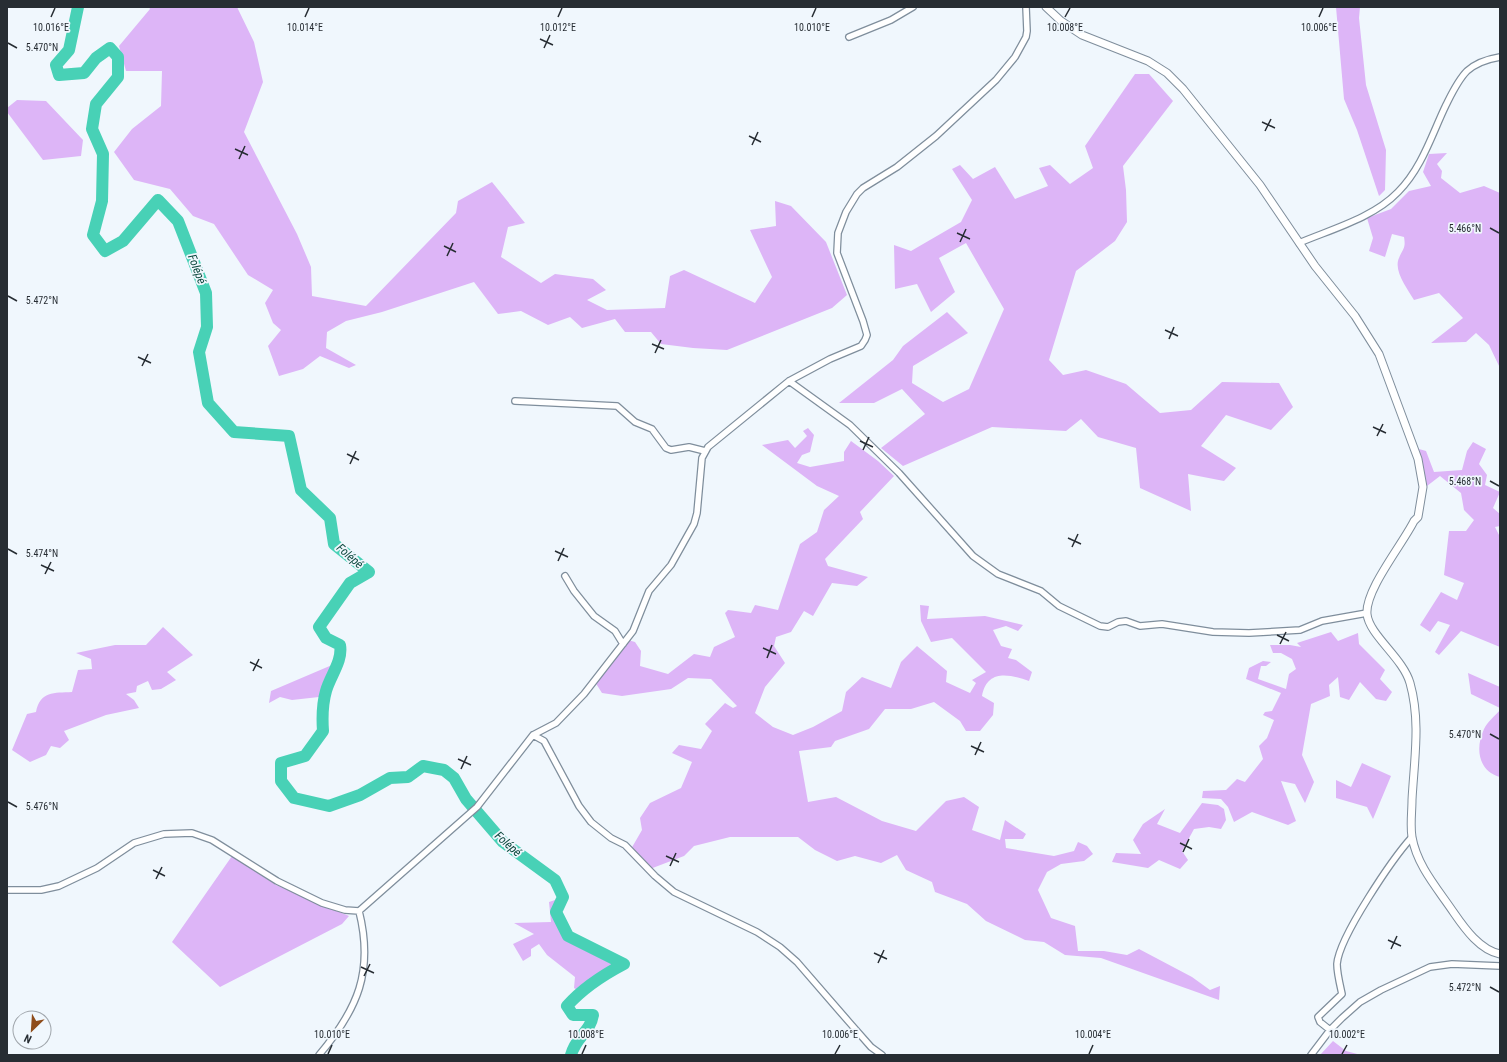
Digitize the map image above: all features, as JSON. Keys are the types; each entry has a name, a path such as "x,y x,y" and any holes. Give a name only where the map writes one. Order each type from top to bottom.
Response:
{"street":[{"path":"849,37 891,20 913,7"},
{"path":"7,890 41,890 59,886 93,870 134,843 164,834 192,833 212,840 277,881 316,900 335,908 359,911 477,807 533,735 556,723 584,694 623,644 636,626 649,591 671,565 694,524 705,452 716,439 789,381 830,359 860,346 865,340 867,335 863,321 837,253 838,234 846,212 857,194 869,184 897,167 936,136 996,80 1015,57 1026,37 1026,7"},
{"path":"1046,7 1073,30 1148,61 1171,77 1197,106 1260,185 1299,243 1373,342 1412,440 1422,476 1423,487 1418,517 1414,521 1370,593 1367,613 1373,630 1394,655 1410,682 1417,738 1412,836 1422,866 1468,933 1493,953 1500,954"},
{"path":"1299,243 1361,216 1387,202 1398,192 1418,168 1452,93 1467,70 1480,62 1500,57"},
{"path":"789,381 808,393 850,426 894,467 972,556 998,574 1041,591 1059,606 1100,626 1108,627 1118,622 1126,622 1140,626 1162,624 1213,632 1249,633 1300,630 1322,621 1367,613"},
{"path":"515,401 617,406 635,422 652,429 666,448 671,450 689,447 705,452"},
{"path":"565,576 585,606 594,616 615,631 623,644"},
{"path":"533,735 544,741 579,806 591,822 611,838 625,845 655,876 674,892 757,932 780,947 797,962 853,1027 882,1055"},
{"path":"1330,1030 1320,1022 1318,1017 1342,994 1337,964 1342,944 1396,854 1412,836"},
{"path":"320,1055 348,1018 362,976 366,941 359,911"},
{"path":"1311,1055 1330,1030 1360,1002 1430,967 1452,964 1500,966"}],"shaded area":[{"path":"149,7 237,7 254,42 263,82 244,132 297,234 311,267 312,296 366,306 456,213 458,201 492,182 525,223 508,227 501,257 541,283 555,274 593,279 606,290 587,300 607,310 665,308 670,276 684,270 755,303 772,277 750,230 776,226 775,201 791,206 826,242 847,295 832,308 727,350 661,344 651,332 625,332 615,319 582,328 570,317 548,325 521,311 498,314 474,282 382,312 346,321 327,332 326,348 356,365 349,368 320,356 303,369 279,376 268,346 281,330 273,323 265,303 273,290 248,275 214,224 193,216 170,189 134,180 114,152 132,129 161,106 162,71 126,71 119,46 150,9"},
{"path":"1336,7 1360,7 1359,18 1366,85 1386,150 1385,190 1379,196 1357,130 1344,99"},
{"path":"1135,74 1149,74 1173,101 1123,166 1126,190 1127,222 1115,241 1076,271 1049,360 1063,375 1086,370 1126,384 1160,413 1191,410 1222,382 1279,383 1293,407 1271,430 1226,415 1201,446 1236,468 1224,481 1188,474 1191,511 1140,488 1136,448 1098,437 1081,419 1066,431 992,427 903,466 881,448 925,414 902,389 874,403 839,403 893,360 903,346 947,312 968,333 913,366 912,383 943,402 969,389 1004,309 966,243 939,258 955,292 931,312 917,284 895,289 894,245 911,251 961,222 972,200 952,169 960,165 973,179 995,167 1015,199 1048,186 1039,168 1050,165 1070,184 1093,168 1085,146"},
{"path":"17,100 46,101 83,140 81,156 43,160 7,112 7,108"},
{"path":"1447,153 1437,164 1442,171 1441,178 1460,193 1484,186 1500,193 1500,368 1489,345 1476,333 1466,342 1431,343 1463,318 1439,293 1414,300 1402,280 1398,268 1399,258 1405,241 1404,237 1392,234 1385,257 1369,251 1373,238 1367,218 1391,209 1409,191 1431,186 1423,172 1429,154"},
{"path":"808,428 814,435 810,452 802,455 797,463 810,467 844,461 844,452 851,441 878,461 894,476 860,512 863,519 825,559 828,566 868,577 857,586 832,583 813,616 804,611 791,632 776,637 774,646 785,663 765,687 755,713 773,727 793,735 813,727 842,711 846,692 862,677 891,688 901,662 917,646 947,671 946,682 970,693 976,683 972,680 986,672 952,638 931,642 921,621 920,605 929,606 927,619 985,616 1023,625 1018,631 1006,626 993,630 1001,646 1012,649 1008,658 1016,660 1032,672 1029,681 1014,677 1000,676 989,681 982,696 994,703 993,715 980,731 966,731 960,721 934,702 911,709 885,709 869,729 835,741 831,747 799,751 808,802 836,797 882,821 916,831 946,801 964,797 979,807 972,830 1000,840 1005,820 1026,834 1023,839 1005,839 1006,848 1054,856 1074,851 1078,842 1087,846 1093,854 1084,861 1061,864 1047,872 1038,890 1051,918 1075,926 1078,951 1104,951 1127,955 1139,949 1192,977 1210,990 1220,986 1219,1000 1101,958 1065,955 1044,942 1025,940 986,921 967,904 935,892 932,882 906,870 897,855 881,863 855,856 837,861 815,850 798,837 730,837 694,846 684,856 650,869 631,849 642,830 640,818 650,803 681,788 692,762 672,753 679,745 701,749 712,731 705,724 725,703 733,708 737,706 711,679 688,678 671,689 622,696 602,693 595,682 607,667 621,638 635,642 641,651 640,666 668,674 694,654 710,657 714,647 735,637 725,613 728,610 751,613 755,605 778,610 800,544 817,532 824,510 839,496 817,486 762,445 788,440 795,448 807,436 803,431"},
{"path":"1473,442 1486,449 1479,464 1487,475 1485,485 1500,492 1493,508 1500,514 1500,526 1495,527 1500,537 1500,647 1461,631 1439,655 1435,652 1450,625 1438,621 1430,632 1420,625 1441,592 1457,600 1464,583 1444,575 1449,531 1466,531 1474,520 1464,510 1461,493 1440,476 1427,486 1419,449 1426,451 1434,472 1462,470 1467,451"},
{"path":"163,627 193,655 167,672 176,680 161,689 152,690 148,681 137,686 136,692 126,694 134,700 139,708 106,715 64,731 69,740 60,748 51,746 46,755 30,762 12,750 27,714 36,712 41,700 49,694 72,692 78,670 92,669 91,659 76,653 115,645 146,645"},
{"path":"1331,632 1338,641 1358,633 1359,644 1385,670 1380,679 1392,692 1386,701 1376,699 1360,682 1349,700 1340,697 1338,677 1329,685 1330,696 1311,704 1302,755 1314,782 1305,803 1295,784 1281,781 1296,821 1288,825 1252,812 1234,822 1228,807 1221,799 1202,798 1203,791 1226,790 1237,779 1245,782 1263,759 1259,746 1267,738 1274,720 1263,715 1265,712 1272,711 1281,693 1246,679 1249,668 1263,661 1271,662 1266,666 1261,666 1258,679 1286,689 1289,674 1296,669 1292,659 1281,653 1273,653 1270,645 1290,645 1301,647 1297,643"},
{"path":"332,665 324,680 319,697 292,700 280,697 269,703 271,691"},
{"path":"1468,673 1500,687 1500,708 1471,694"},
{"path":"1500,710 1500,777 1487,770 1480,758 1479,751 1481,736 1485,726"},
{"path":"1362,763 1391,776 1373,819 1367,807 1336,798 1336,780 1351,787"},
{"path":"1202,803 1218,805 1224,809 1226,820 1221,829 1209,827 1194,829 1182,851 1188,860 1180,869 1159,860 1148,868 1112,862 1116,853 1141,854 1133,840 1143,824 1165,809 1157,824 1180,833"},
{"path":"232,856 276,885 349,916 342,924 220,987 172,942"},
{"path":"558,899 558,921 564,938 601,956 615,957 617,963 613,970 597,978 582,993 574,988 575,977 547,955 539,944 531,949 531,956 523,961 513,944 534,934 514,923 551,922 549,902"},
{"path":"1333,1041 1346,1051 1361,1055 1320,1055"}],"waterway":[{"name":"Folépé","path":"78,7 69,50 56,65 59,75 84,73 96,58 110,48 118,57 118,77 96,104 92,129 103,154 102,201 93,235 105,251 123,241 158,200 178,221 206,293 207,327 199,352 208,403 234,432 289,436 301,490 330,518 334,544 369,572 350,583 319,627 326,638 340,645 340,657 325,696 322,721 323,731 305,756 281,763 281,781 294,798 329,806 360,795 390,778 408,777 423,766 444,770 454,778 466,799 503,842 555,880 563,897 556,912 568,936 624,964 593,983 567,1006 573,1015 593,1015 589,1026 576,1043 571,1055"}]}
